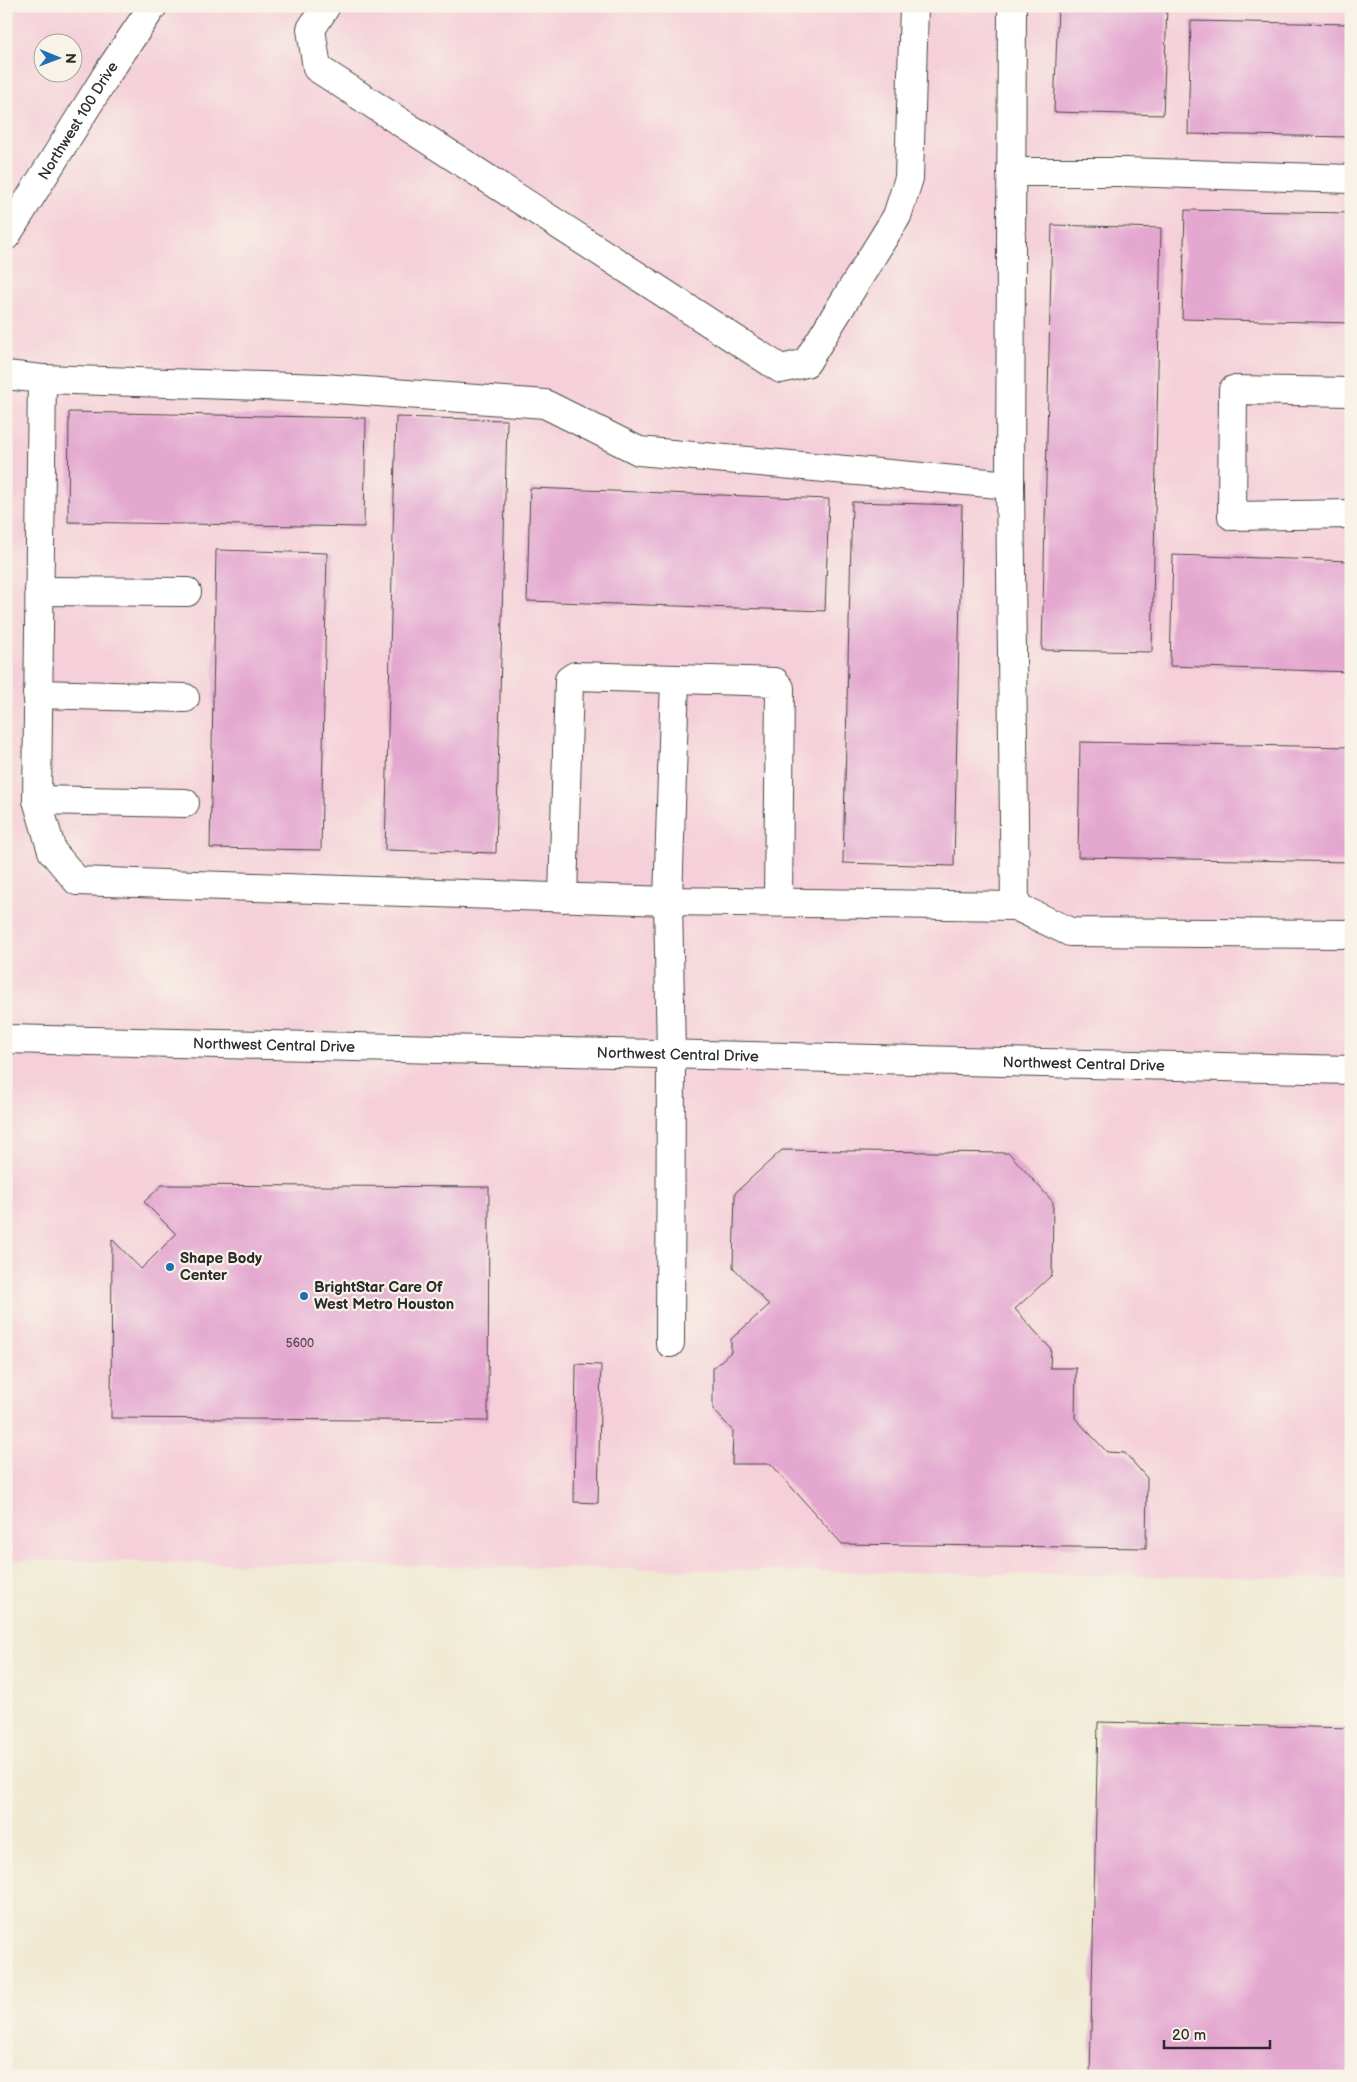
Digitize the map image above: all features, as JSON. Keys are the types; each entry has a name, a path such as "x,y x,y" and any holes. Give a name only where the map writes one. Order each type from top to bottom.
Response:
{"street":[{"name":"Northwest 100 Drive","path":"6,236 109,71 153,6"},
{"path":"326,6 311,29 317,68 781,369 806,363 897,216 909,178 914,6"},
{"path":"1012,6 1010,485 1014,906"},
{"path":"1011,172 1124,172 1351,179"},
{"path":"6,375 42,379 323,388 545,404 639,451 1010,485"},
{"path":"42,379 37,800 52,851 76,881 668,901 1014,906 1070,932 1351,934"},
{"path":"1351,392 1233,390 1232,516 1351,514"},
{"path":"39,591 187,592"},
{"path":"563,898 569,680 574,676 775,682 780,688 778,902"},
{"path":"670,1343 671,1055 668,901 675,679"},
{"path":"38,694 185,698"},
{"path":"37,800 185,803"},
{"name":"Northwest Central Drive","path":"6,1039 1351,1070"}],"shaded area":[{"path":"6,6 1351,6 1351,1579 6,1560"}],"building":[{"path":"1058,6 1167,6 1163,115 1054,112"},
{"path":"1191,21 1351,24 1351,137 1188,134"},
{"path":"1185,210 1351,213 1351,323 1182,319"},
{"path":"1052,225 1161,228 1152,652 1042,650"},
{"path":"69,412 366,418 364,527 68,522"},
{"path":"396,417 507,420 496,853 385,850"},
{"path":"530,488 829,499 825,611 527,601"},
{"path":"852,502 962,505 954,866 843,863"},
{"path":"216,550 327,553 321,850 210,848"},
{"path":"1173,555 1351,561 1351,672 1170,666"},
{"path":"1080,742 1351,747 1351,862 1078,857"},
{"path":"782,1150 1009,1153 1053,1202 1052,1275 1015,1309 1051,1349 1050,1368 1076,1368 1075,1418 1107,1452 1125,1453 1147,1478 1146,1548 842,1544 771,1464 732,1464 733,1431 713,1409 713,1368 731,1352 731,1339 769,1305 733,1267 735,1193"},
{"path":"162,1185 489,1187 488,1421 111,1418 112,1239 141,1269 176,1234 144,1202"},
{"path":"576,1364 601,1365 598,1503 574,1502"},
{"path":"1098,1722 1351,1728 1351,2076 1090,2076"}],"place":[{"name":"Shape Body Center","path":"170,1267"},
{"name":"BrightStar Care Of West Metro Houston","path":"304,1296"}]}
